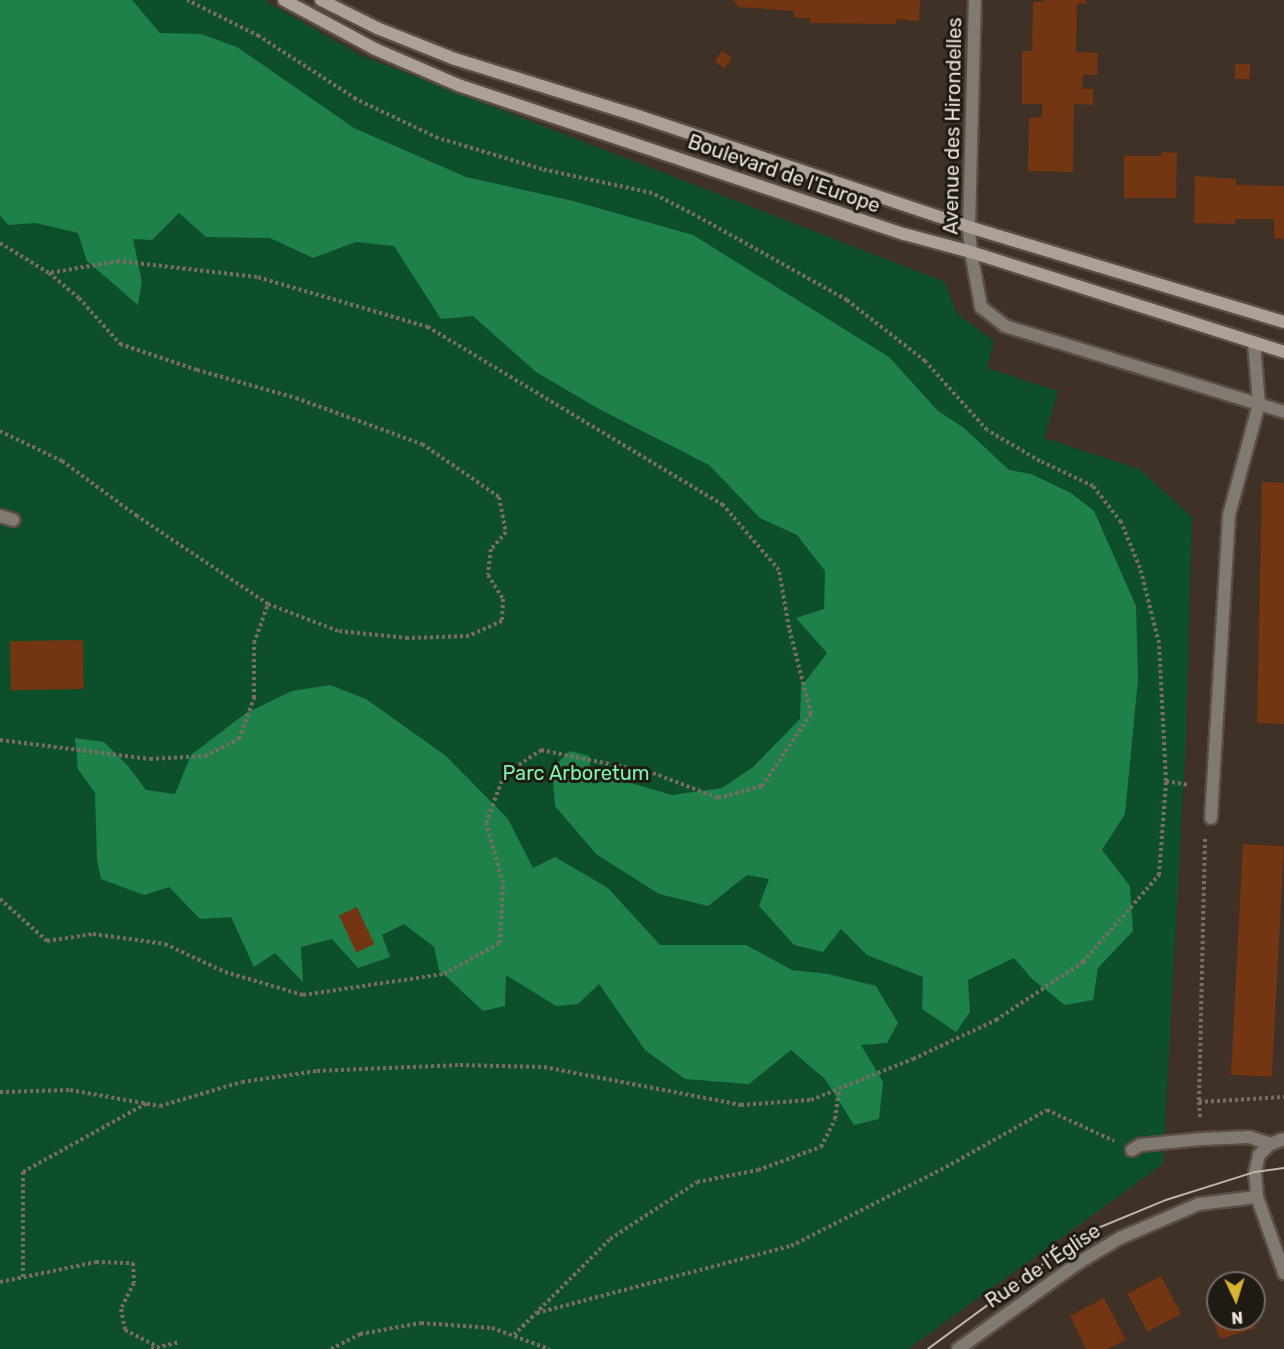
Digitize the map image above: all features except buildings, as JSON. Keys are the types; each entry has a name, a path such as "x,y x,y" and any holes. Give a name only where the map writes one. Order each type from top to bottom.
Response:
{"main road":[{"name":"Boulevard de l'Europe","path":"284,0 375,49 458,85 904,234 971,252 1284,352"},
{"name":"Boulevard de l'Europe","path":"321,0 377,28 455,59 632,114 969,227 1284,322"}],"street":[{"name":"Avenue des Hirondelles","path":"975,0 969,227 981,307 1005,326 1284,412"},
{"path":"1211,818 1229,515 1260,404 1254,343"},
{"path":"0,516 13,520"},
{"path":"1132,1150 1140,1145 1202,1138 1249,1137 1270,1144"},
{"path":"1284,1139 1270,1144 1259,1155 1255,1172 1257,1197 1284,1273"},
{"name":"Rue de l'Église","path":"958,1349 1078,1263 1120,1238 1199,1204 1257,1197"}],"path":[{"path":"0,1092 70,1090 160,1106 242,1082 317,1071 460,1065 544,1067 741,1105 811,1100 913,1059 996,1020 1083,962 1159,875 1166,782 1159,643 1140,568 1121,522 1093,486 1040,461 987,430 925,361 847,300 652,193 542,169 438,138 356,99 259,36 187,0"},
{"path":"0,243 49,273 79,298 120,344 197,370 296,398 422,444 499,497 506,532 491,549 488,575 503,599 502,621 469,636 408,638 338,631 268,604 147,523 62,462 0,431"},
{"path":"0,899 47,941 93,934 165,944 225,972 303,995 444,974 500,943 503,883 486,823 504,775 541,750 653,773 718,798 762,786 811,714 789,628 779,570 723,505 428,327 257,277 119,261 49,273"},
{"path":"0,740 150,759 205,756 239,740 254,698 254,643 268,604"},
{"path":"1211,818 1203,844 1199,1102 1284,1097"},
{"path":"514,1335 610,1239 697,1182 758,1170 821,1147 835,1119 839,1089"},
{"path":"23,1277 23,1172 147,1103"},
{"path":"537,1313 790,1246 946,1167 1047,1110 1132,1150"},
{"path":"0,1282 96,1262 133,1263 134,1283 121,1309 125,1330 157,1346"},
{"path":"331,1349 360,1334 421,1323 492,1328 549,1349"},
{"path":"151,1349 180,1342"}],"green space":[{"name":"Parc Arboretum","path":"0,0 264,0 360,55 945,282 956,313 994,341 987,368 1058,391 1044,438 1139,469 1192,517 1186,736 1163,1164 908,1349 0,1349"},
{"path":"0,0 132,0 160,33 201,34 237,47 354,128 466,177 573,201 693,235 889,357 938,411 964,428 1009,470 1031,474 1071,493 1094,511 1136,606 1138,679 1125,814 1102,850 1130,886 1133,931 1098,968 1093,1000 1065,1005 1032,979 1014,958 968,980 970,1012 956,1032 922,1009 923,977 867,955 841,929 823,952 794,945 759,906 769,879 747,875 708,906 659,894 596,854 555,806 552,768 570,751 589,756 592,784 617,779 672,795 722,788 753,767 800,719 801,687 827,653 796,618 824,609 825,571 797,535 760,518 709,465 599,409 536,372 473,316 441,319 394,246 356,242 313,258 270,238 206,237 179,213 152,240 133,239 142,282 138,305 87,261 78,233 36,223 8,225 0,215"},
{"path":"330,685 366,699 446,756 508,819 533,868 555,857 608,888 660,945 746,945 792,970 828,974 876,986 898,1023 887,1043 861,1045 883,1082 879,1119 854,1125 825,1079 791,1050 749,1084 685,1079 645,1050 599,984 578,1004 556,1006 506,975 505,1006 483,1011 439,970 434,947 404,924 382,935 390,957 358,968 332,939 301,947 303,982 275,953 254,967 231,917 200,919 169,887 144,895 101,879 97,860 95,793 78,769 75,738 104,742 128,766 146,790 175,794 191,755 246,713 292,691"}],"tram line":[{"path":"928,1349 1086,1233 1166,1200 1255,1172 1284,1168"}]}
